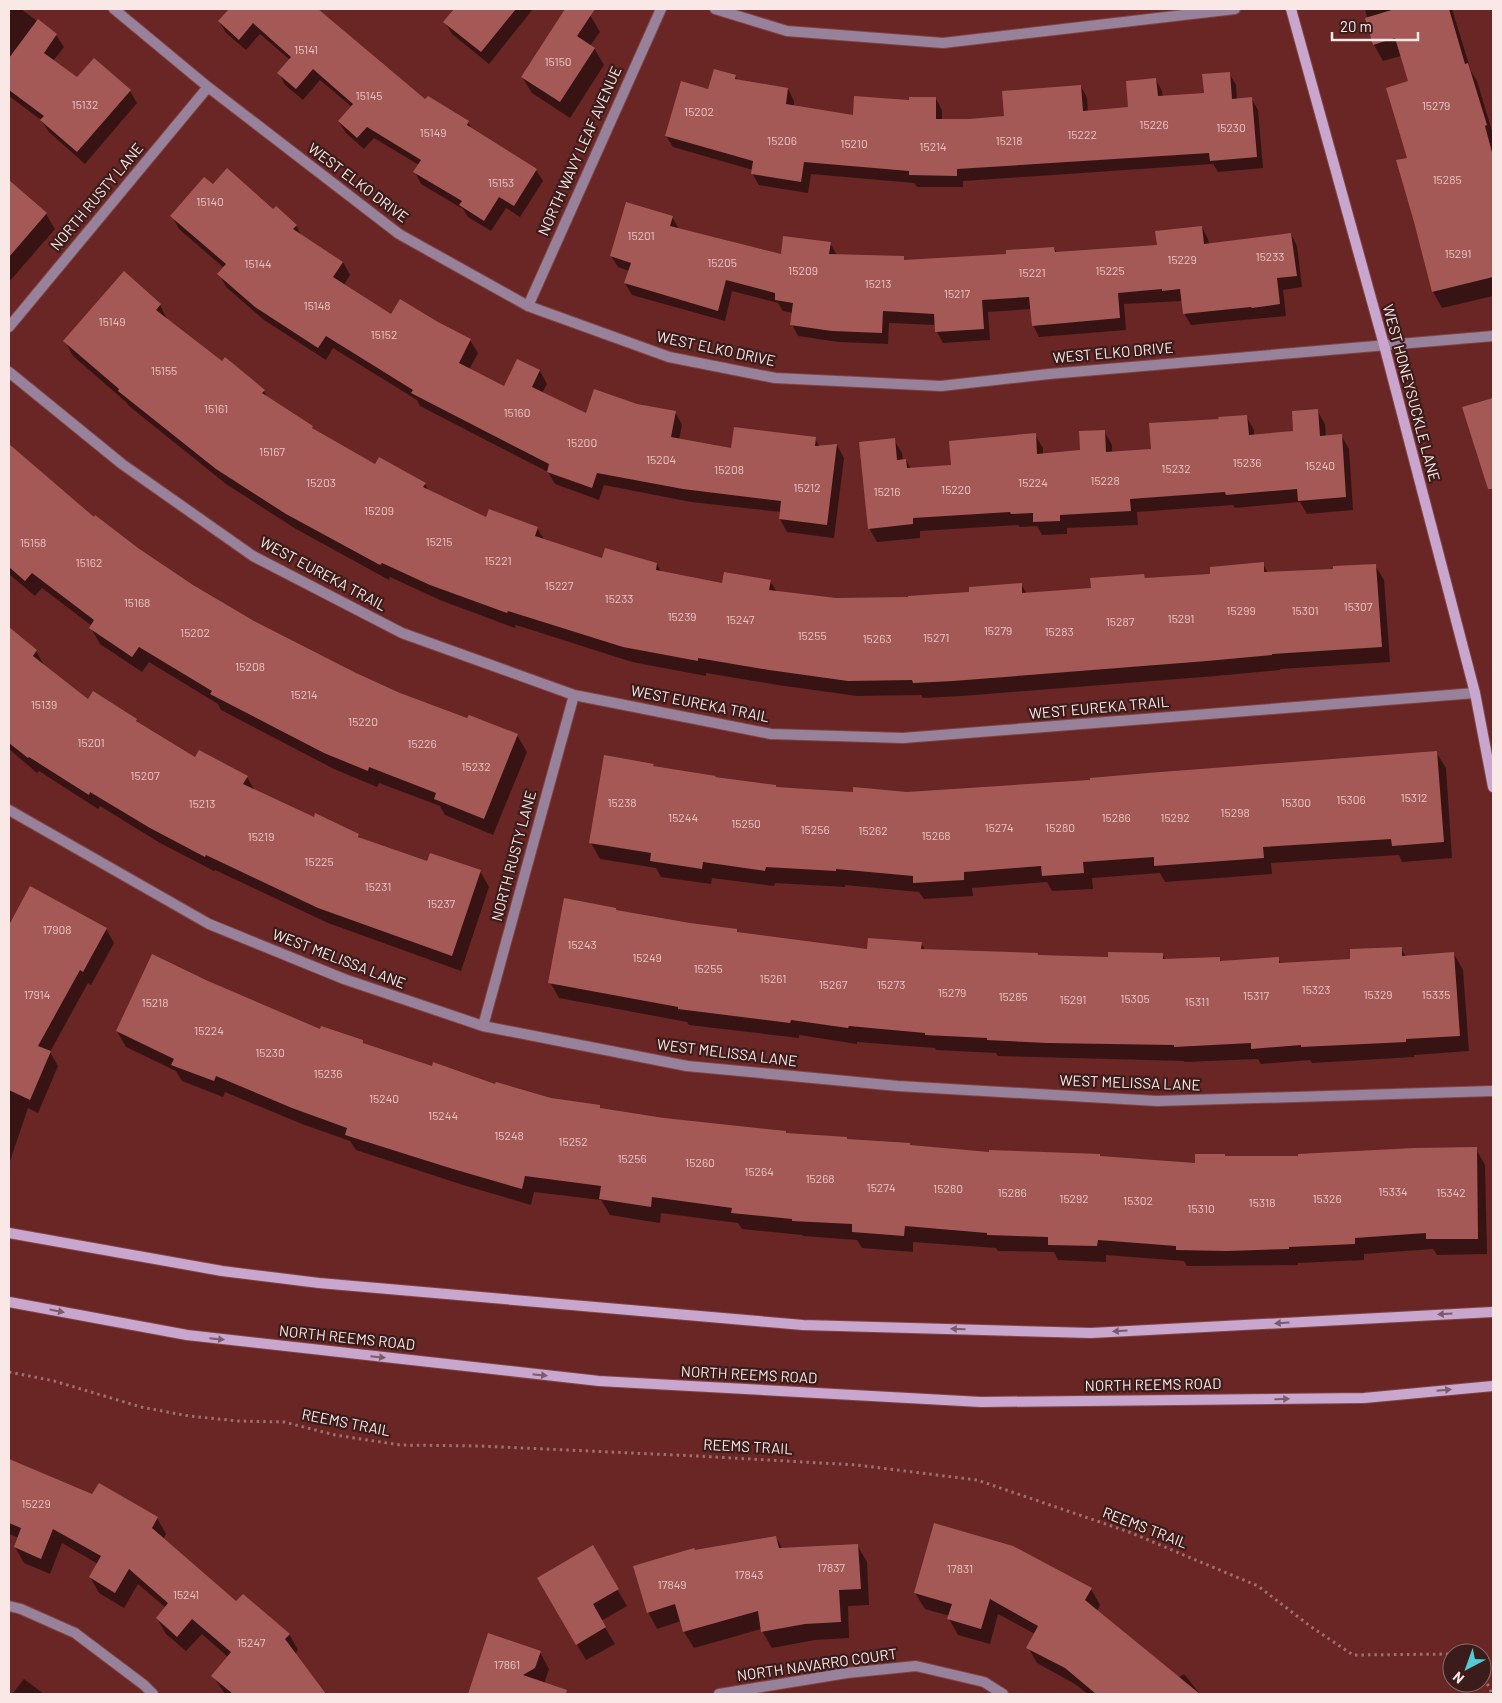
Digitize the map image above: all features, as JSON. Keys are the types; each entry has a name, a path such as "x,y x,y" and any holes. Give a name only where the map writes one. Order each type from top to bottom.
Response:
{"main road":[{"name":"WEST HONEYSUCKLE LANE","path":"1291,9 1384,345 1475,693 1493,787"},
{"path":"9,1233 222,1271 318,1283 802,1325 1091,1333 1493,1312"},
{"name":"NORTH REEMS ROAD","path":"9,1302 187,1335 599,1381 980,1402 1364,1398 1493,1386"}],"street":[{"name":"WEST ELKO DRIVE","path":"114,9 208,87 400,234 528,306 669,357 775,378 941,386 1049,374 1493,336"},
{"name":"NORTH WAVY LEAF AVENUE","path":"528,306 661,9"},
{"path":"715,9 787,32 943,44 1235,9"},
{"name":"NORTH RUSTY LANE","path":"9,326 208,87"},
{"name":"WEST EUREKA TRAIL","path":"9,372 122,464 253,556 402,633 574,694 771,734 903,738 1475,693"},
{"name":"NORTH RUSTY LANE","path":"483,1026 574,694"},
{"name":"WEST MELISSA LANE","path":"10,815 209,924 344,979 483,1026 687,1066 898,1086 1157,1102 1493,1090"},
{"path":"9,1606 21,1609 75,1633 144,1685 153,1694"},
{"name":"NORTH NAVARRO COURT","path":"719,1694 847,1673 916,1666 984,1682 1003,1694"}],"path":[{"name":"REEMS TRAIL","path":"9,1372 54,1381 141,1407 189,1416 238,1421 284,1422 335,1435 400,1445 480,1446 847,1464 977,1480 1129,1532 1258,1586 1310,1626 1353,1654 1442,1654"}],"building":[{"path":"229,9 318,9 425,99 428,96 469,121 467,125 537,169 514,206 499,197 484,221 459,205 462,201 413,172 421,160 367,127 357,138 338,121 353,104 313,69 296,89 277,73 291,57 253,23 239,40 218,21"},
{"path":"454,9 516,9 481,52 443,22"},
{"path":"565,9 595,9 577,36 595,48 560,102 521,77"},
{"path":"1395,9 1449,9 1465,64 1468,63 1487,125 1485,126 1493,156 1493,277 1432,292 1396,160 1407,158 1386,88 1408,81 1395,38 1373,45 1365,18"},
{"path":"38,19 57,34 44,53 77,77 94,58 131,90 77,152 40,120 44,116 9,90 9,58"},
{"path":"714,69 736,75 735,79 788,88 786,104 853,115 854,96 909,100 909,97 936,97 936,119 1004,116 1002,91 1081,85 1083,111 1128,107 1126,81 1156,78 1158,96 1204,93 1202,74 1230,72 1232,99 1252,97 1257,157 1210,161 1209,153 957,169 957,176 909,175 909,171 804,162 801,182 751,174 753,161 665,136 681,81 708,89"},
{"path":"227,168 273,209 276,206 297,225 293,229 343,262 333,277 391,314 400,299 471,339 459,363 504,386 517,359 540,370 532,387 586,413 594,389 637,404 676,411 671,437 731,448 734,427 816,437 815,446 837,444 827,525 779,519 781,501 683,489 597,473 592,488 547,472 549,464 411,393 413,390 326,336 318,348 255,307 217,274 226,264 170,216 204,177 213,184"},
{"path":"9,180 47,213 9,257"},
{"path":"626,202 673,216 670,226 781,254 783,236 831,242 829,254 904,256 904,260 1006,254 1006,250 1054,247 1055,252 1157,245 1155,231 1202,226 1204,244 1291,233 1297,276 1277,278 1280,304 1252,308 1183,314 1180,289 1162,291 1162,289 1118,293 1120,318 1032,326 1029,297 982,300 984,329 935,332 934,314 883,311 882,333 832,331 790,325 793,303 775,300 775,293 726,280 718,311 624,283 631,263 610,256"},
{"path":"124,271 161,304 156,310 222,361 225,357 265,390 262,393 313,426 312,428 375,464 379,457 426,483 423,487 486,517 489,509 538,527 535,536 602,558 605,548 657,563 656,570 722,583 724,572 771,580 769,590 836,598 908,597 969,592 969,587 1022,583 1022,593 1091,588 1090,578 1144,574 1145,578 1210,574 1210,567 1264,562 1264,572 1333,569 1333,566 1376,564 1382,647 1272,654 953,681 913,683 912,680 848,681 698,658 698,661 623,647 508,611 507,613 430,585 382,563 380,565 286,514 216,469 118,391 119,389 63,341"},
{"path":"1493,398 1493,489 1488,489 1462,407"},
{"path":"1318,409 1320,436 1342,434 1346,497 1298,501 1297,489 1226,495 1225,492 1130,499 1131,511 1060,515 1060,521 1033,522 1033,513 1011,514 1010,512 913,518 913,524 868,529 859,442 895,438 897,460 906,459 907,468 951,465 949,441 1036,433 1037,454 1080,450 1079,431 1105,430 1106,452 1151,449 1149,423 1219,419 1218,417 1247,415 1249,435 1293,431 1292,411"},
{"path":"9,444 94,517 95,515 138,548 193,585 254,621 356,673 400,693 467,718 469,715 518,734 484,819 434,799 436,793 369,767 368,771 324,753 210,694 212,691 139,647 132,657 89,628 94,620 32,573 25,581 9,567"},
{"path":"9,627 37,650 33,656 88,699 93,691 137,719 136,721 195,757 199,750 248,776 243,784 314,817 315,813 359,834 358,837 427,861 430,853 481,870 452,956 318,908 206,855 205,857 150,828 90,792 89,795 28,758 9,743"},
{"path":"1437,751 1444,842 1392,846 1391,839 1263,847 1264,858 1154,866 1154,857 1083,862 1084,873 1042,876 1041,866 964,872 964,880 913,883 913,876 836,869 836,871 766,867 765,871 703,862 702,869 650,861 651,853 589,843 604,755 715,777 776,785 776,787 853,792 853,787 907,792 1090,780 1090,778 1148,773"},
{"path":"30,886 107,928 83,972 80,970 38,1046 51,1051 30,1100 9,1090 9,925"},
{"path":"564,898 616,908 616,910 737,929 737,932 867,949 868,938 922,942 921,949 1108,957 1108,952 1163,953 1163,959 1220,957 1220,961 1279,957 1279,963 1350,959 1350,949 1402,947 1402,956 1454,952 1460,1036 1406,1039 1406,1042 1301,1047 1301,1045 1251,1049 1251,1043 1174,1047 1174,1045 1047,1043 925,1035 925,1033 849,1026 848,1028 791,1020 790,1023 678,1009 678,1007 548,983"},
{"path":"152,954 208,981 320,1029 321,1026 363,1040 363,1043 432,1066 433,1062 495,1084 496,1082 551,1098 600,1105 600,1108 664,1118 786,1131 786,1133 847,1137 847,1139 910,1143 910,1145 989,1152 989,1150 1100,1154 1100,1156 1195,1163 1195,1154 1298,1156 1298,1154 1414,1148 1477,1147 1478,1239 1426,1239 1426,1233 1355,1238 1355,1244 1227,1251 1176,1250 1176,1246 1098,1240 1097,1246 1048,1245 1048,1237 987,1235 987,1233 905,1226 904,1236 852,1232 852,1224 792,1221 792,1219 731,1213 732,1208 652,1197 651,1207 599,1199 601,1186 525,1176 522,1189 345,1135 347,1128 292,1108 216,1076 214,1081 171,1065 174,1059 116,1031"},
{"path":"9,1459 92,1494 99,1483 158,1517 152,1528 236,1601 243,1594 290,1634 285,1639 326,1694 233,1694 211,1676 231,1652 192,1619 177,1637 156,1618 168,1603 129,1569 115,1593 89,1577 101,1556 53,1529 41,1559 14,1547 21,1528 9,1523"},
{"path":"934,1523 1013,1546 1092,1588 1085,1600 1200,1694 1096,1694 1065,1668 1026,1648 1038,1626 990,1599 981,1629 947,1619 952,1604 914,1593"},
{"path":"776,1536 779,1548 858,1544 861,1589 839,1590 841,1622 805,1624 761,1632 758,1611 683,1632 675,1604 647,1613 633,1566 694,1548 695,1550"},
{"path":"593,1545 619,1589 593,1604 606,1627 576,1645 537,1578"},
{"path":"488,1633 541,1651 535,1668 523,1675 567,1690 566,1694 468,1694"}]}
